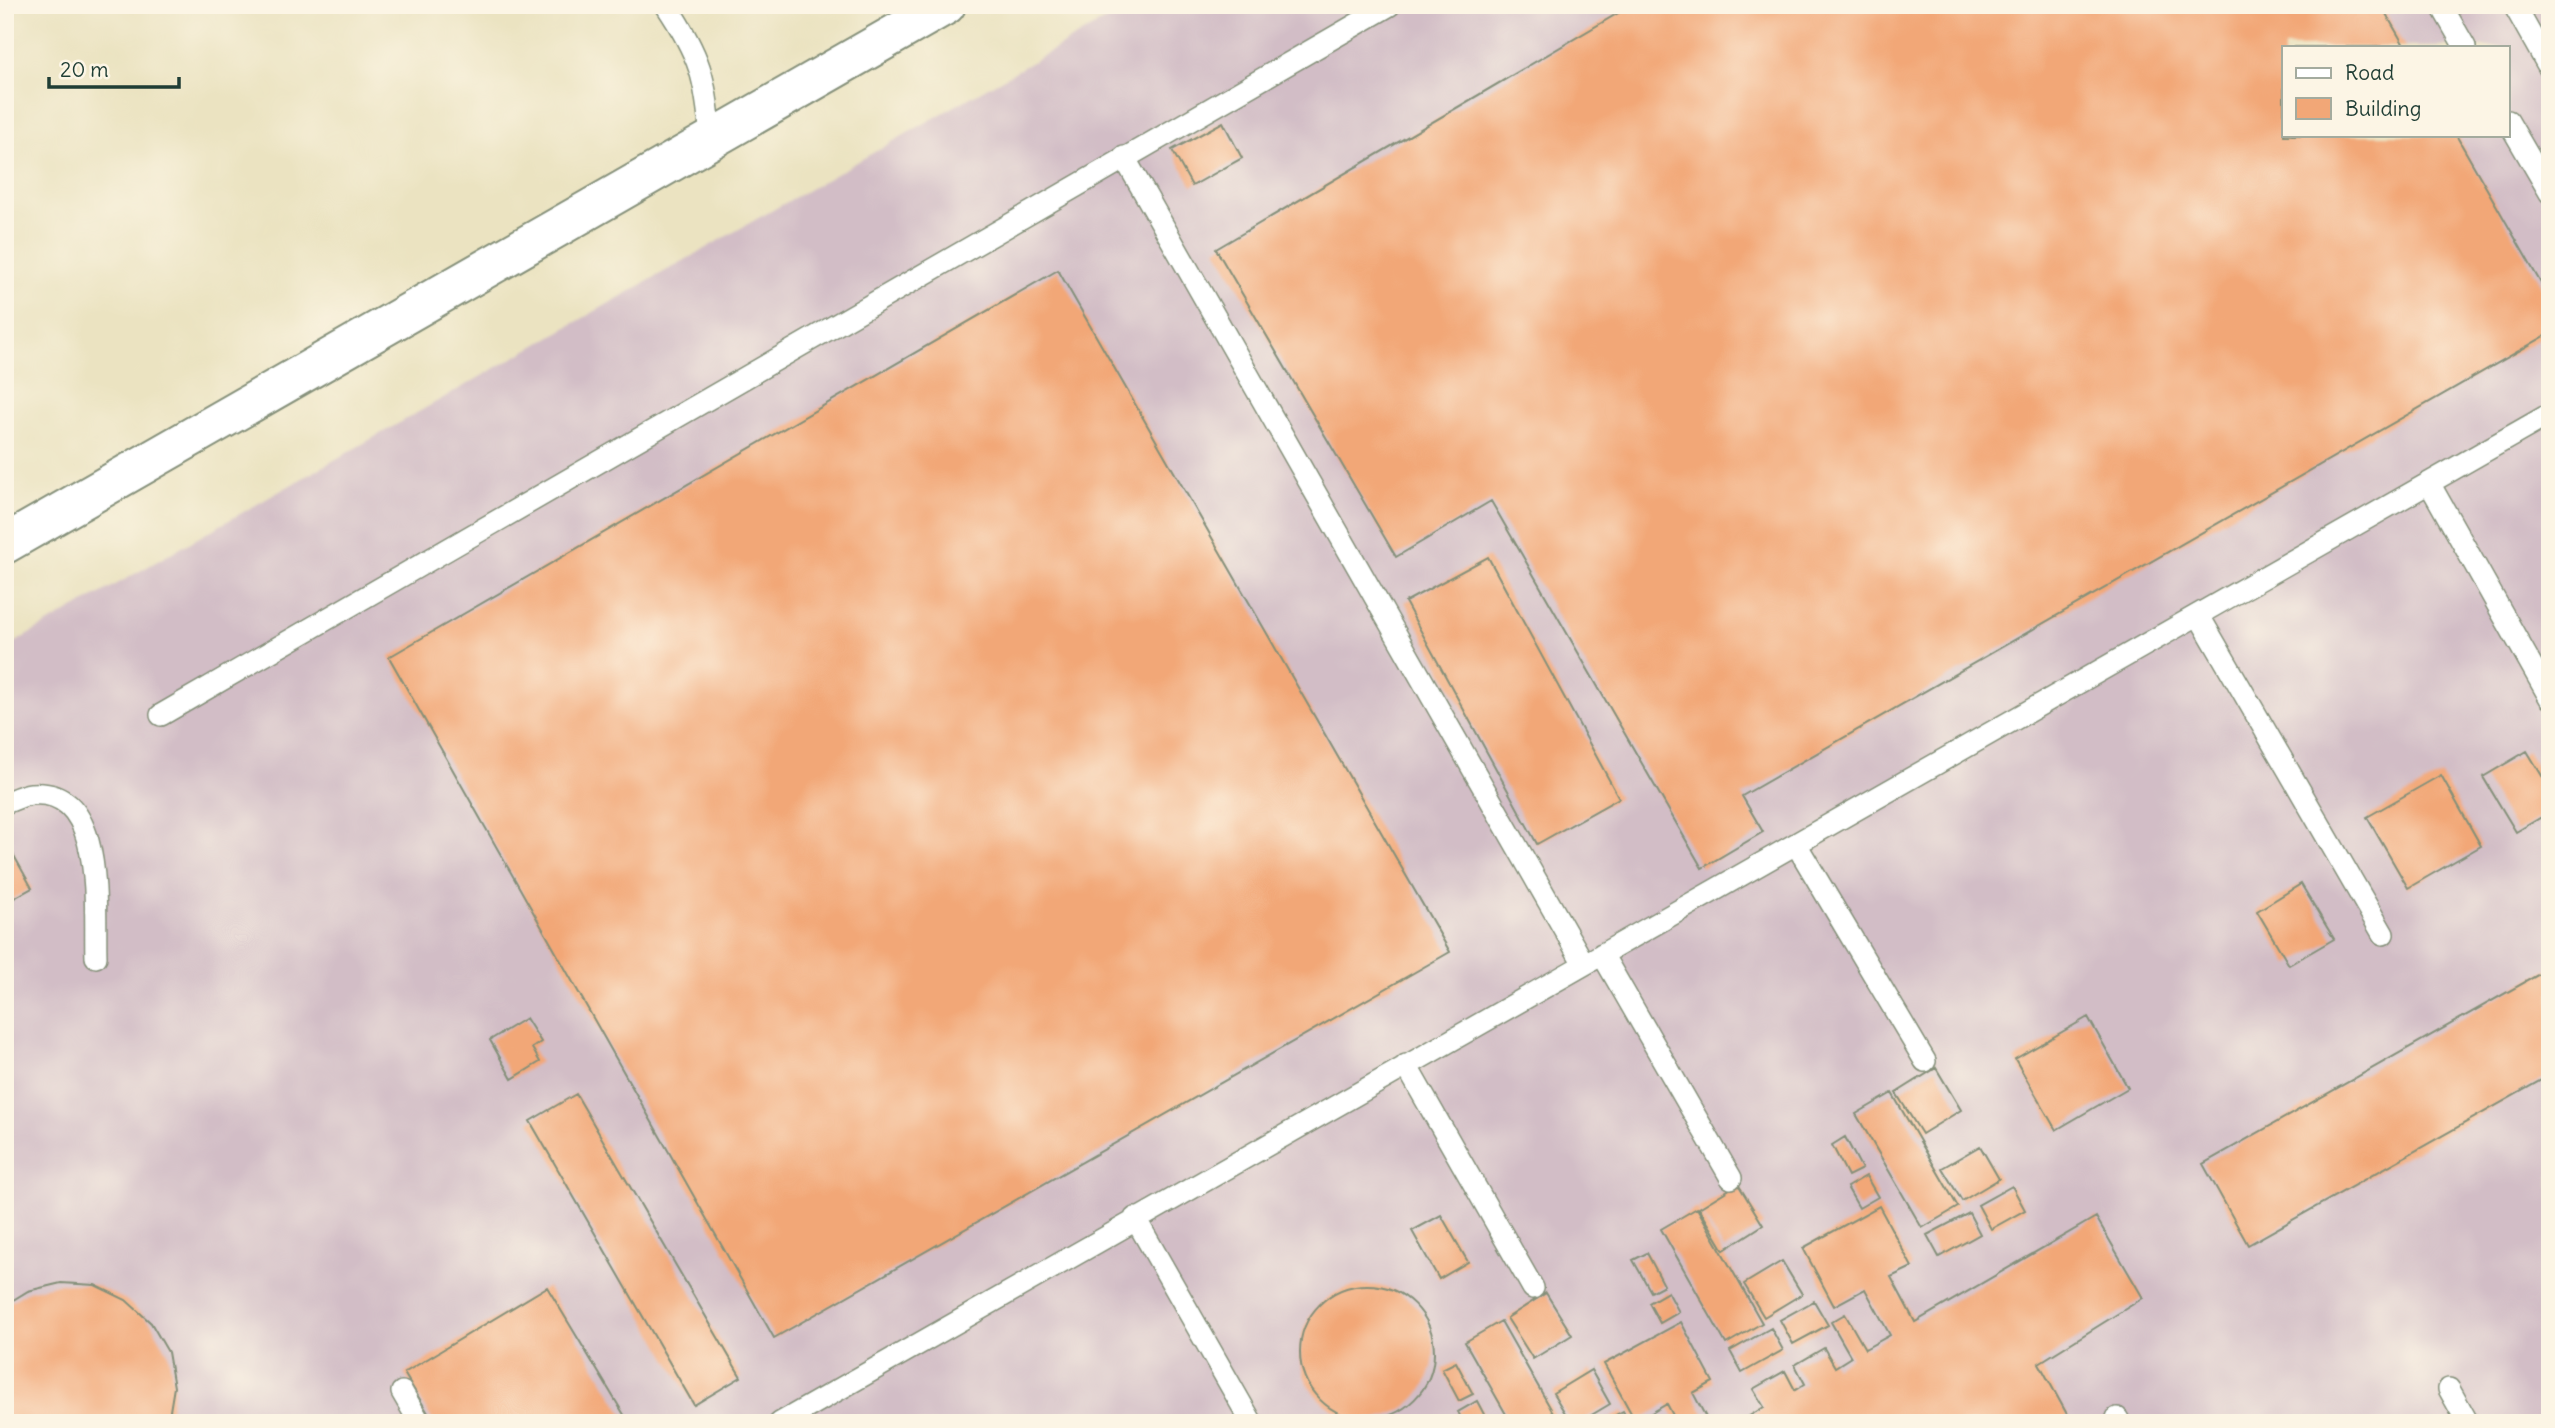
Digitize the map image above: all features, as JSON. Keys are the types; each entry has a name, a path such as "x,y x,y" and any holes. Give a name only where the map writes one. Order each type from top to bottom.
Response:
{"street":[{"path":"5,544 946,5"}],"lane":[{"path":"666,5 691,42 707,90 711,139"},
{"path":"161,715 1390,5"},
{"path":"2441,5 2464,46"},
{"path":"2514,5 2550,69"},
{"path":"2510,124 2550,193"},
{"path":"1124,157 1593,959 1731,1178"},
{"path":"780,1423 2550,414"},
{"path":"2429,483 2550,698"},
{"path":"2199,616 2383,934"},
{"path":"5,803 31,794 59,799 81,818 91,845 96,957"},
{"path":"1796,844 1925,1061"},
{"path":"1406,1065 1533,1288"},
{"path":"1135,1219 1252,1423"},
{"path":"2449,1389 2469,1423"},
{"path":"402,1392 420,1423"}],"shaded area":[{"path":"1132,5 2550,5 2550,1423 5,1423 5,648"}],"building":[{"path":"1632,5 2381,5 2404,46 2282,46 2282,136 2457,136 2550,299 2550,333 1742,796 1763,832 1702,868 1491,501 1396,557 1216,249"},
{"path":"1223,122 1242,158 1192,186 1172,150"},
{"path":"1058,270 1450,952 774,1338 389,657"},
{"path":"1488,557 1619,798 1537,844 1405,602"},
{"path":"2527,751 2550,789 2550,812 2516,832 2483,777"},
{"path":"2441,775 2481,846 2408,888 2367,817"},
{"path":"8,845 32,888 5,903 5,847"},
{"path":"2301,884 2334,939 2289,965 2257,911"},
{"path":"2550,968 2550,1075 2248,1245 2203,1164"},
{"path":"2088,1017 2128,1088 2056,1130 2015,1059"},
{"path":"526,1018 541,1042 532,1048 540,1062 512,1079 490,1040"},
{"path":"1936,1068 1961,1110 1922,1134 1896,1093"},
{"path":"1892,1093 1958,1207 1922,1228 1856,1114"},
{"path":"576,1094 741,1377 694,1405 530,1121"},
{"path":"1845,1137 1862,1169 1848,1176 1832,1145"},
{"path":"1980,1146 1999,1179 1962,1201 1942,1168"},
{"path":"1866,1176 1878,1197 1859,1208 1847,1187"},
{"path":"1738,1184 1763,1225 1724,1250 1699,1208"},
{"path":"2012,1186 2025,1210 1991,1229 1978,1205"},
{"path":"1879,1206 1912,1267 1891,1277 1915,1322 2096,1217 2143,1298 2039,1363 2069,1418 2061,1423 1738,1423 1764,1407 1753,1389 1785,1371 1795,1390 1805,1384 1795,1365 1824,1348 1835,1367 1851,1357 1831,1322 1845,1314 1865,1349 1890,1335 1865,1289 1834,1306 1803,1248"},
{"path":"1697,1208 1762,1323 1726,1344 1661,1229"},
{"path":"1969,1213 1980,1234 1939,1257 1927,1235"},
{"path":"1441,1215 1468,1262 1439,1279 1412,1231"},
{"path":"1647,1253 1664,1285 1651,1292 1633,1260"},
{"path":"1782,1261 1802,1294 1764,1317 1744,1284"},
{"path":"61,1283 95,1285 126,1300 151,1323 168,1352 174,1387 168,1423 5,1423 5,1305 28,1291"},
{"path":"1367,1285 1393,1290 1414,1305 1429,1326 1434,1352 1429,1378 1414,1399 1393,1414 1367,1419 1341,1414 1320,1399 1305,1378 1300,1352 1305,1326 1320,1305 1341,1290"},
{"path":"547,1287 629,1423 434,1423 404,1373"},
{"path":"1668,1292 1679,1312 1660,1323 1649,1303"},
{"path":"1546,1293 1572,1335 1533,1359 1507,1318"},
{"path":"1814,1301 1828,1325 1793,1344 1780,1320"},
{"path":"1501,1321 1559,1423 1511,1423 1465,1342"},
{"path":"1681,1322 1713,1382 1693,1393 1709,1423 1677,1423 1667,1404 1636,1422 1604,1364"},
{"path":"1771,1328 1783,1350 1742,1373 1730,1351"},
{"path":"1456,1362 1473,1394 1459,1401 1442,1369"},
{"path":"1591,1370 1610,1404 1578,1423 1571,1423 1553,1393"},
{"path":"1477,1401 1488,1422 1464,1423 1458,1412"},
{"path":"1623,1411 1629,1423 1601,1423"}]}
